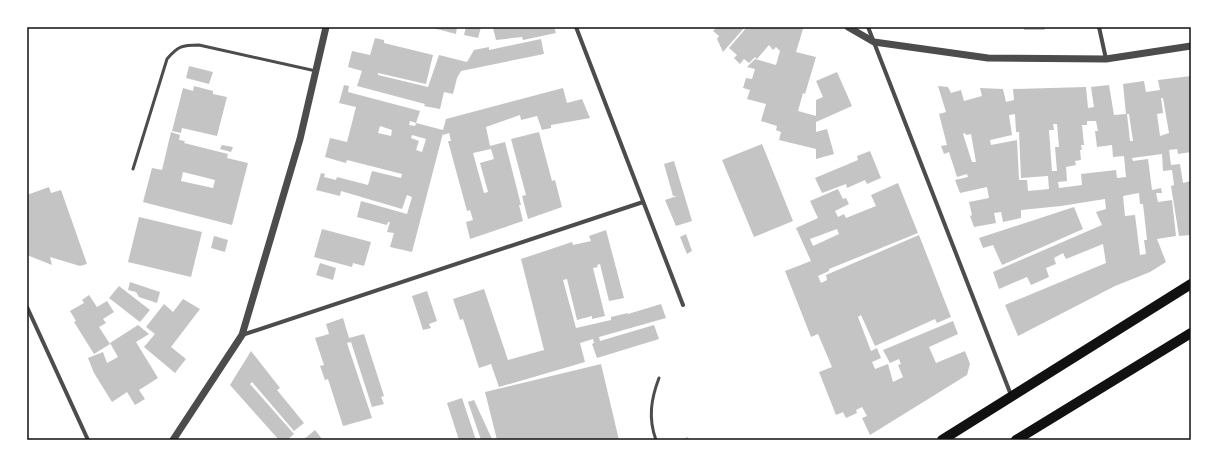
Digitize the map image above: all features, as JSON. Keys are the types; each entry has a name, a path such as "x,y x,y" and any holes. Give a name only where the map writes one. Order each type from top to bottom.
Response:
{"main road":[{"path":"942,440 1191,284"},
{"path":"1016,440 1191,333"}],"street":[{"path":"173,440 242,335 300,140 326,27"},
{"path":"576,27 642,202 683,305"},
{"path":"848,27 874,42 988,58 1106,59 1191,46"},
{"path":"868,27 1011,396"},
{"path":"1099,27 1106,59"},
{"path":"242,335 642,202"},
{"path":"27,307 88,440"}],"lane":[{"path":"133,169 167,59 176,48 187,45 199,45 316,72"},
{"path":"656,440 650,417 652,397 659,378"}],"building":[{"path":"429,27 457,27 456,34"},
{"path":"466,27 481,27 478,38 464,35"},
{"path":"554,27 556,33 523,40 522,37 496,40 493,28"},
{"path":"717,27 745,27 723,52 717,39 719,36 713,31"},
{"path":"747,27 800,27 803,29 796,52 816,57 805,94 803,93 798,111 816,116 816,100 823,97 816,81 837,72 852,106 816,122 816,132 827,129 834,154 816,159 816,149 779,140 781,132 776,130 777,126 761,121 766,104 747,99 750,90 743,88 746,78 752,79 755,69 747,67 755,59 776,65 780,51 776,47 773,50 769,45 757,59 755,57 749,63 744,59 740,64 734,58 737,55 729,48"},
{"path":"1024,27 1044,27 1045,30 1024,30"},
{"path":"375,38 384,40 384,43 433,55 426,84 378,73 378,75 428,87 439,55 467,62 474,50 489,47 489,50 541,39 544,54 461,71 457,78 453,94 444,92 440,109 424,106 425,104 357,86 362,71 348,67 352,51 370,55"},
{"path":"189,66 213,72 209,84 186,78"},
{"path":"1191,76 1191,152 1178,154 1177,149 1169,150 1171,165 1180,164 1183,183 1191,181 1191,235 1179,236 1171,186 1174,185 1172,170 1163,171 1162,154 1132,158 1133,161 1148,159 1152,190 1161,188 1162,193 1156,193 1158,202 1172,200 1176,236 1157,239 1166,262 1150,272 1115,286 1018,336 1005,305 1106,263 1103,244 1066,259 1063,253 1054,258 1056,264 1046,268 1049,277 1031,285 1027,277 999,289 993,272 1102,225 1096,212 1106,209 1105,199 1061,206 1021,210 1021,218 1003,222 1001,212 994,213 996,223 974,227 970,216 972,215 969,202 989,198 987,187 960,193 955,180 968,177 967,174 957,177 949,152 944,154 941,146 947,145 939,114 946,112 938,86 948,87 951,93 961,90 964,101 982,96 980,88 1003,89 1006,102 1014,100 1013,89 1086,87 1088,108 1094,107 1091,87 1109,85 1114,115 1126,114 1123,84 1144,81 1146,92 1160,90 1158,80","holes":["1161,98 1163,98 1169,133 1160,136 1157,114 1163,113","1015,114 1016,132 1019,132 1021,178 1048,176 1049,189 1028,191 1027,180 1019,180 1017,140 991,145 990,140 1012,135 1009,115","1127,114 1129,114 1133,141 1130,141","1087,121 1096,121 1098,131 1095,131 1097,147 1112,145 1113,157 1124,156 1126,177 1117,178 1116,170 1081,174 1082,185 1059,188 1058,182 1067,181 1066,167 1076,165 1075,161 1081,160 1080,150 1082,150 1081,145 1084,145 1082,125 1087,125","1053,124 1057,124 1059,147 1055,147 1057,171 1052,171 1049,130 1054,130","965,133 966,135 971,134 976,162 972,162 963,134","1139,193 1140,204 1143,204 1147,240 1144,240 1146,254 1140,255 1135,215 1125,216 1123,196"]},
{"path":"344,85 349,86 348,92 420,111 416,123 443,130 446,119 563,88 567,103 582,99 590,118 551,125 551,128 542,130 537,116 521,120 520,115 486,127 490,146 505,142 521,205 519,205 523,221 470,239 466,222 473,220 470,210 467,211 448,141 451,141 449,133 443,135 443,133 412,252 390,247 394,233 387,232 390,222 388,222 387,225 357,217 361,201 407,214 412,197 407,195 402,209 341,191 340,196 316,190 321,173 325,174 324,177 336,180 337,177 368,185 372,171 401,178 402,174 347,160 346,163 325,157 330,138 347,142 356,107 339,103","holes":["410,121 416,123 415,126 409,125","380,126 392,130 391,136 378,133","412,135 426,139 422,152 416,150 419,141 411,138","491,149 494,159 480,163 488,192 484,193 473,153"]},
{"path":"194,86 213,91 213,94 227,97 217,136 182,128 181,133 172,131 183,88 193,91"},
{"path":"171,132 180,135 179,140 185,141 184,143 228,154 227,158 248,163 232,225 143,202 152,168 162,170","holes":["183,172 215,180 213,188 181,181"]},
{"path":"539,132 552,181 555,180 562,207 528,219 522,196 526,195 511,139"},
{"path":"762,144 793,221 754,237 722,160"},
{"path":"222,145 233,147 231,152 220,149"},
{"path":"870,151 881,178 867,184 865,180 847,188 846,184 822,193 815,178 858,160 857,156"},
{"path":"674,161 692,221 676,226 665,200 677,196 673,196 664,164"},
{"path":"898,183 918,233 829,269 829,271 818,276 821,283 827,280 826,275 919,235 951,317 937,323 935,319 875,346 861,315 858,317 871,351 877,348 881,358 872,362 875,369 888,364 893,382 903,377 898,365 901,364 899,359 890,363 883,350 953,321 958,334 929,347 936,363 965,351 970,364 967,375 870,435 862,418 867,416 862,407 856,410 857,413 846,418 843,412 836,415 819,372 832,367 818,334 811,337 785,271 811,261 796,228 818,218 810,201 838,189 843,199 846,198 849,204 835,211 838,217 844,214 846,218 876,206 871,195","holes":["837,229 839,234 813,246 810,239"]},
{"path":"49,187 51,193 61,190 87,264 80,266 50,257 52,265 27,255 27,195"},
{"path":"1074,207 1083,229 1002,265 993,245 983,248 979,238"},
{"path":"139,217 202,232 191,277 128,262"},
{"path":"322,229 371,242 364,266 353,263 352,267 314,257"},
{"path":"606,230 624,298 609,301 600,264 597,265 598,267 593,268 605,316 592,319 592,316 577,320 567,279 563,280 576,328 611,320 611,317 628,314 661,304 666,318 599,337 600,341 654,325 659,339 597,358 592,344 594,343 593,339 580,343 585,362 499,387 491,364 479,368 463,319 460,320 453,299 484,289 508,360 544,350 521,259 572,242 573,245 591,241 589,236"},
{"path":"686,234 692,251 687,254 680,237"},
{"path":"214,236 228,240 225,252 211,248"},
{"path":"320,263 336,268 333,280 316,275"},
{"path":"130,282 160,292 157,303 139,297 136,292 128,290"},
{"path":"119,286 150,310 140,322 109,298"},
{"path":"427,291 437,321 429,324 431,328 423,330 412,296"},
{"path":"89,295 97,307 107,301 114,312 103,319 106,323 99,327 110,344 94,354 74,322 76,321 70,311 84,303 82,300"},
{"path":"183,299 200,309 171,347 186,359 175,373 144,347 155,334 146,327 164,304 173,312"},
{"path":"343,318 349,338 364,334 384,396 381,397 384,404 372,407 351,342 347,343 372,418 343,426 328,379 325,380 320,366 324,365 315,338 329,334 326,324"},
{"path":"138,325 149,334 136,342 158,378 139,390 145,399 135,405 127,392 112,402 94,373 88,358 103,352 107,363 118,357 110,343"},
{"path":"251,351 280,388 277,390 304,423 294,431 252,382 250,384 294,434 287,440 279,440 230,385"},
{"path":"601,364 619,440 497,440 485,392"},
{"path":"462,398 476,440 459,440 447,403"},
{"path":"474,400 492,439 481,440 468,402"},
{"path":"315,430 322,439 303,440"},
{"path":"688,437 689,440 680,440"}]}
